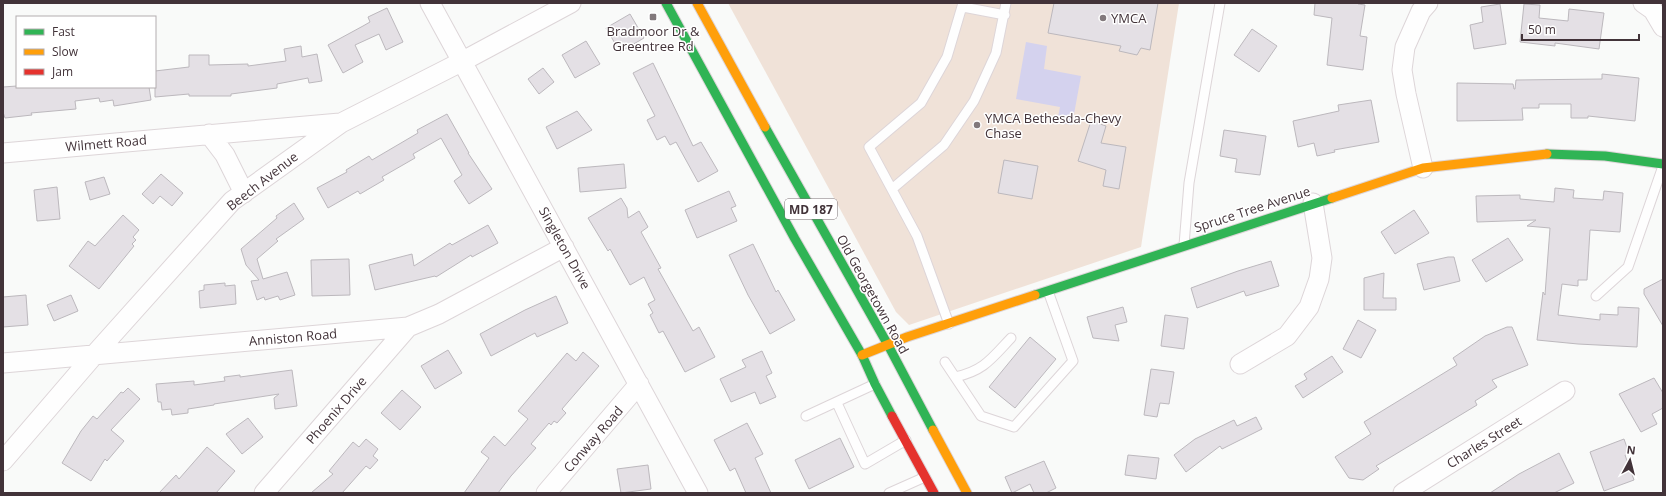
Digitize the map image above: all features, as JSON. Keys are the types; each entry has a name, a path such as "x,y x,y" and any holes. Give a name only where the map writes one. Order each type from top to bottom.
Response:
{"main road":[{"name":"MD 187","path":"666,3 795,239 862,355 875,384 934,493"},
{"name":"Old Georgetown Road","path":"697,3 738,80 888,345 967,493"},
{"name":"Spruce Tree Avenue","path":"862,355 949,324 1184,245 1423,168 1545,154 1605,156 1663,165"}],"street":[{"name":"Singleton Drive","path":"430,3 698,493"},
{"name":"Beech Avenue","path":"3,461 95,354 232,201 341,122 463,61 571,3"},
{"path":"1644,3 1653,10 1663,27"},
{"path":"1423,168 1402,70 1405,47 1420,11 1427,4"},
{"name":"Wilmett Road","path":"3,153 341,122"},
{"path":"209,134 225,155 244,193"},
{"path":"1240,364 1287,336 1310,307 1319,279 1322,258 1313,203"},
{"name":"Anniston Road","path":"3,363 408,327 439,314 564,247"},
{"name":"Phoenix Drive","path":"264,493 408,327"},
{"name":"Conway Road","path":"546,493 639,384"},
{"name":"Charles Street","path":"1403,493 1565,391"}],"lane":[{"path":"892,189 944,145 974,100 996,53 1005,15 1006,3"},
{"path":"1184,245 1190,183 1220,3"},
{"path":"949,324 917,236 869,147 921,103 947,57 963,5 1005,15"},
{"path":"1596,296 1628,267 1663,165"},
{"path":"946,362 981,416 1014,427 1073,361 1048,291"},
{"path":"955,377 969,374 984,366 1011,338"},
{"path":"806,416 837,403 875,384"},
{"path":"837,403 865,464 906,440"},
{"path":"889,493 925,477"}],"shaded area":[{"name":"YMCA Bethesda-Chevy Chase","path":"728,3 1179,3 1141,247 909,325 896,312"}],"water":[{"path":"1026,42 1047,46 1044,69 1081,76 1072,125 1057,122 1060,107 1016,99"}],"building":[{"name":"YMCA","path":"1054,3 1158,3 1150,50 1141,48 1137,55 1119,51 1121,46 1048,33"},
{"path":"1315,3 1358,3 1365,5 1360,36 1367,37 1363,70 1327,65 1332,18 1314,15"},
{"path":"1500,4 1506,44 1474,49 1470,25 1483,22 1481,7"},
{"path":"1524,4 1540,5 1539,18 1568,21 1569,9 1604,13 1599,49 1555,43 1555,46 1520,42"},
{"path":"387,8 403,42 386,50 379,34 355,45 363,62 343,73 328,45 370,22 368,17"},
{"path":"630,14 644,38 620,52 606,28"},
{"path":"1252,29 1277,46 1259,72 1234,55"},
{"path":"586,41 600,64 575,78 562,55"},
{"path":"301,46 302,57 317,54 322,81 309,83 308,78 277,84 277,88 231,94 231,96 189,96 189,94 155,97 156,71 189,67 189,55 209,55 209,65 248,64 248,66 286,61 284,49"},
{"path":"653,63 693,146 701,142 718,171 698,182 676,142 670,145 665,136 657,140 647,120 655,116 633,73"},
{"path":"543,68 554,82 539,94 528,79"},
{"path":"1602,74 1639,78 1635,121 1588,116 1588,118 1571,118 1571,104 1539,104 1539,108 1522,108 1523,120 1457,121 1457,83 1513,84 1515,89 1516,80 1602,79"},
{"path":"3,87 149,88 151,100 114,106 113,100 100,102 99,98 75,101 76,109 31,113 32,115 5,118 3,112"},
{"path":"1371,100 1379,142 1334,150 1335,152 1317,156 1314,143 1298,147 1293,121 1339,111 1338,105"},
{"path":"577,111 592,130 557,149 546,127"},
{"path":"447,114 468,153 492,189 469,204 454,181 462,175 441,138 413,154 415,158 382,177 384,180 360,194 358,191 328,208 317,188 347,172 346,170 369,156 372,160 418,133 417,130"},
{"path":"1091,121 1106,126 1101,143 1126,147 1119,189 1103,186 1106,170 1078,161"},
{"path":"1224,130 1266,136 1260,175 1235,172 1237,159 1220,156"},
{"path":"1004,160 1038,166 1032,199 998,193"},
{"path":"624,164 626,188 580,192 578,168"},
{"path":"161,174 183,193 172,206 160,196 153,204 142,194"},
{"path":"104,177 110,194 90,200 85,182"},
{"path":"57,187 60,219 37,221 34,190"},
{"path":"1555,188 1574,190 1573,198 1603,200 1604,191 1623,193 1620,232 1590,230 1587,280 1578,280 1578,286 1562,284 1558,315 1600,320 1600,314 1618,315 1618,307 1639,308 1637,347 1537,340 1543,292 1545,295 1550,228 1527,226 1536,220 1477,222 1476,196 1520,195 1520,199 1554,202"},
{"path":"729,191 736,206 731,208 737,221 697,238 685,210"},
{"path":"621,198 627,208 628,218 639,211 648,227 641,232 661,268 658,269 693,331 699,327 715,357 685,372 663,331 659,333 650,315 653,313 648,304 655,300 644,277 630,285 610,249 608,251 588,218"},
{"path":"294,203 304,219 276,239 278,241 257,259 263,279 287,272 295,295 280,300 278,296 265,300 264,297 257,300 251,281 259,280 246,265 241,249 277,218 276,216"},
{"path":"1414,210 1429,233 1395,254 1381,232"},
{"path":"123,215 139,230 133,237 136,240 132,244 134,246 99,289 69,266 88,241 95,246"},
{"path":"488,225 498,243 472,257 471,255 436,277 375,290 369,265 412,254 414,266 450,243 452,245"},
{"path":"1508,238 1523,260 1486,282 1472,260"},
{"path":"753,244 776,292 778,290 795,320 770,334 748,295 729,255"},
{"path":"1454,257 1460,281 1424,290 1417,264"},
{"path":"349,259 350,295 312,296 311,260"},
{"path":"1271,261 1279,286 1246,296 1244,291 1197,308 1191,288"},
{"path":"1384,273 1383,298 1396,298 1396,310 1364,310 1364,278"},
{"path":"1663,279 1663,326 1644,294 1644,289"},
{"path":"225,283 225,286 235,285 236,304 200,308 199,291 204,290 204,285"},
{"path":"26,295 28,325 3,327 3,297"},
{"path":"71,295 78,311 54,321 47,305"},
{"path":"556,296 568,323 537,337 535,333 491,356 480,334 525,310"},
{"path":"1123,307 1127,322 1115,325 1119,341 1093,338 1087,317"},
{"path":"1165,315 1188,318 1184,349 1161,346"},
{"path":"1358,320 1376,330 1361,358 1343,349"},
{"path":"1507,327 1512,327 1528,365 1492,380 1497,387 1475,401 1477,405 1376,466 1379,469 1363,480 1349,478 1335,457 1371,434 1364,422 1457,365 1453,358 1485,336"},
{"path":"1030,337 1056,359 1015,408 989,387"},
{"path":"448,350 462,373 435,389 421,366"},
{"path":"762,351 772,373 766,376 776,397 760,404 755,392 731,402 720,379 746,367 742,360"},
{"path":"583,352 599,366 562,409 566,413 557,423 554,421 551,425 549,423 531,444 536,448 498,493 464,493 489,458 481,452 494,436 505,446 528,419 518,411 567,353 576,361"},
{"path":"1332,356 1343,372 1303,398 1295,386 1307,379 1304,374"},
{"path":"1151,369 1174,372 1169,404 1160,403 1157,417 1144,415"},
{"path":"292,370 297,406 275,409 274,398 279,394 188,409 188,413 172,415 171,409 162,410 161,402 158,402 156,384 194,381 194,385 225,381 224,377 240,375 240,377"},
{"path":"1654,378 1663,393 1663,408 1652,414 1657,424 1641,432 1619,394"},
{"path":"128,388 140,399 111,430 124,441 107,461 105,459 91,481 62,463 81,431 93,416 97,419 121,392 123,393"},
{"path":"402,390 421,407 400,430 381,413"},
{"path":"1256,417 1262,429 1222,449 1220,446 1186,472 1174,455 1195,439 1234,420 1237,426"},
{"path":"248,418 263,437 242,454 226,434"},
{"path":"747,423 763,454 755,458 771,493 746,493 735,468 730,471 714,440"},
{"path":"840,438 854,467 809,489 795,460"},
{"path":"366,439 378,449 373,456 378,460 370,469 366,466 342,493 311,493 333,474 329,471 353,442 359,447"},
{"path":"1624,439 1629,453 1625,455 1634,480 1604,491 1590,452"},
{"path":"207,447 235,471 216,493 159,493 176,475 179,479"},
{"path":"1559,453 1574,483 1554,493 1490,493 1519,474"},
{"path":"1128,455 1159,458 1156,479 1125,475"},
{"path":"1044,461 1056,488 1046,493 1034,493 1030,484 1012,493 1005,477"},
{"path":"648,465 651,489 621,493 617,469"}],"traffic: fast":[{"path":"666,3 795,239 862,355 892,416"},
{"path":"765,127 888,345 933,430"},
{"path":"1547,154 1605,156 1663,164"},
{"path":"1035,295 1332,198"}],"traffic: slow":[{"path":"697,3 765,127"},
{"path":"1332,198 1423,168 1547,154"},
{"path":"862,355 907,337 1035,295"},
{"path":"933,430 967,493"}],"traffic: jam":[{"path":"892,416 934,493"}],"place":[{"name":"Bradmoor Dr & Greentree Rd","path":"653,17"},
{"name":"YMCA","path":"1103,18"},
{"name":"YMCA Bethesda-Chevy Chase","path":"977,125"}]}
